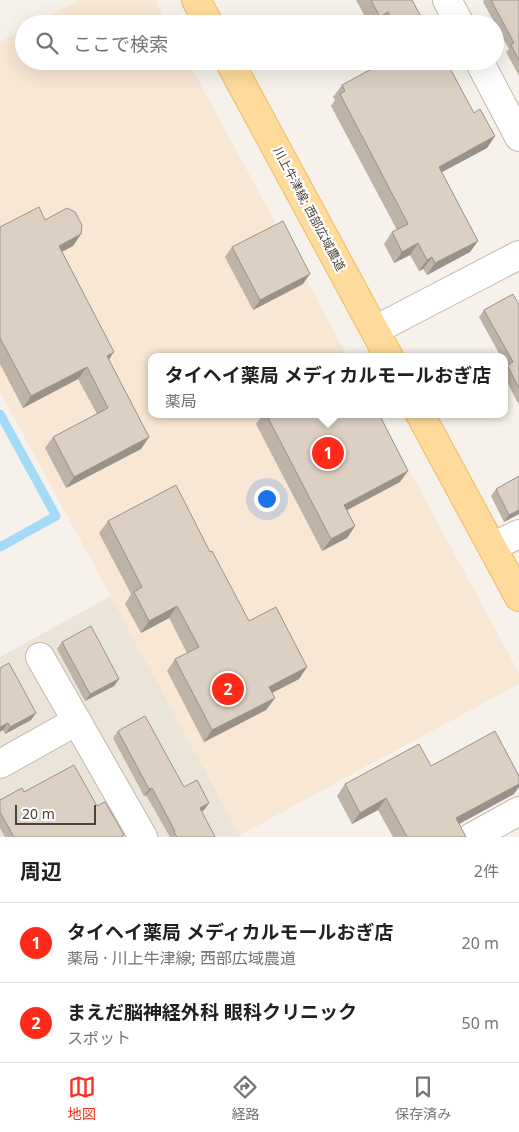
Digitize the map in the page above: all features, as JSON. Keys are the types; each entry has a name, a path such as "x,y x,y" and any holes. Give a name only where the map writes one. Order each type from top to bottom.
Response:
{"main road":[{"path":"196,0 204,15"},
{"name":"川上牛津線; 西部広域農道","path":"235,70 387,353"},
{"path":"422,418 519,597"}],"street":[{"path":"447,0 455,15"},
{"path":"484,70 519,137"},
{"path":"375,330 519,255"},
{"path":"492,548 519,534"},
{"path":"40,657 143,837"},
{"path":"0,764 77,721"},
{"path":"472,837 519,811"}],"shaded area":[{"path":"78,0 155,0 163,15 50,15"},
{"path":"15,34 15,70 193,70 346,353 148,353 148,418 381,418 519,673 519,684 240,835 0,392 0,42"},
{"path":"111,596 241,837 0,837 0,657"}],"building":[{"path":"371,0 412,0 420,15 390,15 388,12 379,15"},
{"path":"491,0 519,0 519,60 511,45 514,43 504,24 504,15 499,15"},
{"path":"370,70 451,70 474,113 480,109 495,136 439,167 478,241 435,263 432,257 427,260 418,243 402,252 392,232 408,224 340,94 345,91 342,85"},
{"path":"39,207 45,220 67,208 75,212 82,225 81,234 59,246 114,352 107,356 149,437 74,477 53,437 108,408 87,367 31,396 0,338 0,227"},
{"path":"283,221 310,274 260,300 232,247"},
{"path":"513,294 519,305 519,388 508,367 508,364 513,362 484,310"},
{"path":"268,418 381,418 408,471 344,505 355,526 331,539"},
{"path":"519,476 519,510 509,515 496,489"},
{"path":"176,485 210,552 212,551 249,621 276,607 307,667 269,687 275,698 212,730 175,659 199,647 177,606 149,621 134,592 142,587 108,521"},
{"path":"91,626 119,679 90,694 62,642"},
{"path":"9,663 36,713 10,727 8,723 0,727 0,668"},
{"path":"145,716 184,787 197,780 209,803 200,808 215,837 177,837 152,788 149,789 118,731"},
{"path":"495,731 519,776 519,784 456,818 466,837 407,837 386,798 360,813 345,784 419,744 431,766"},
{"path":"74,765 97,806 105,802 124,835 121,837 14,837 0,812 0,800 22,788 24,792"}],"waterway":[{"path":"0,414 56,516 0,547"}],"place":[{"name":"タイヘイ薬局 メディカルモールおぎ店","path":"328,453"},
{"name":"まえだ脳神経外科 眼科クリニック","path":"228,689"}]}
